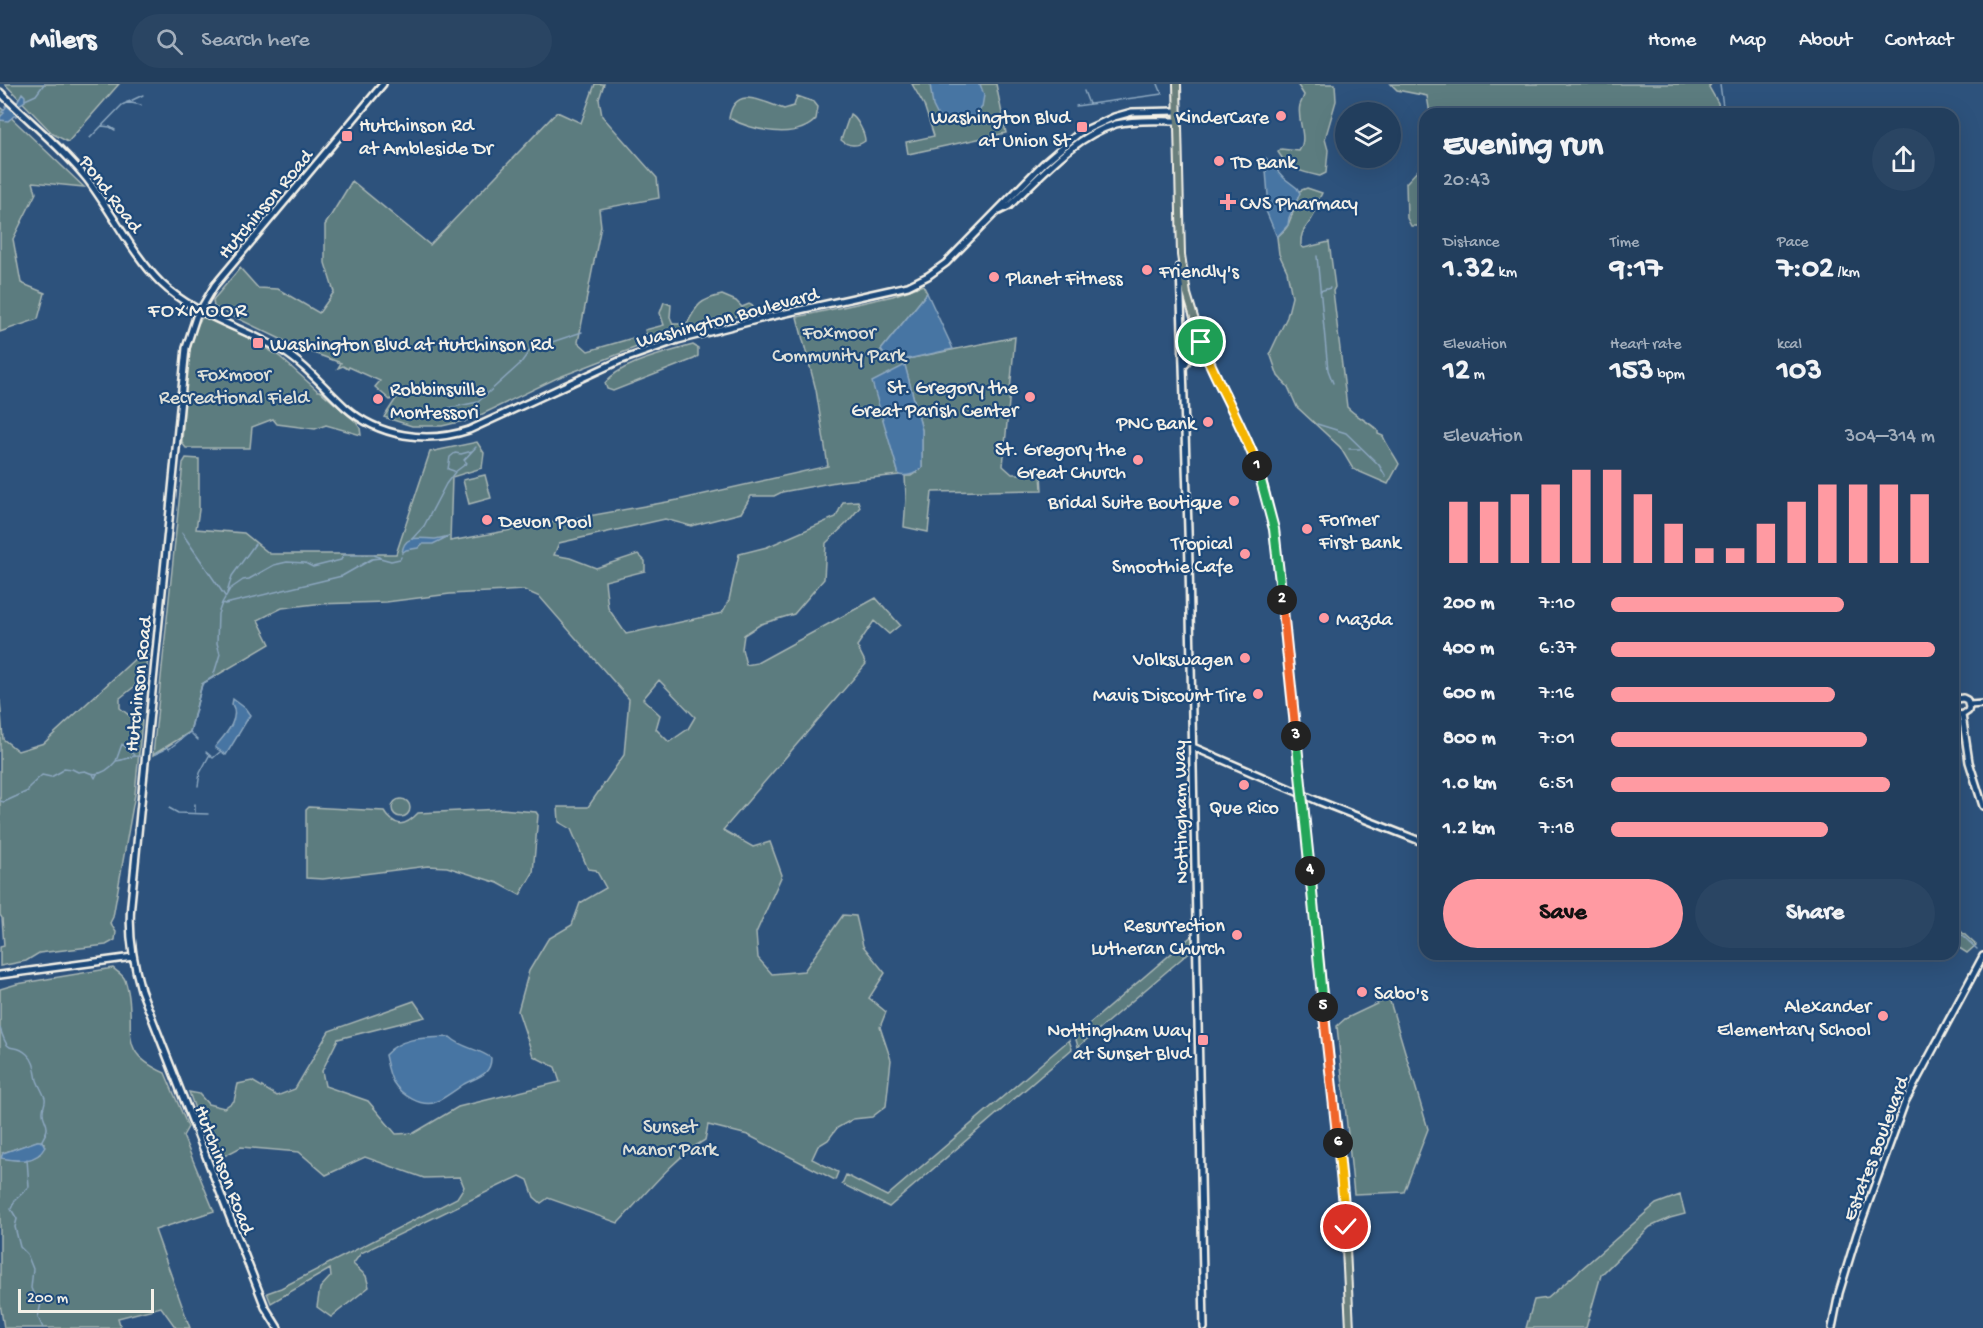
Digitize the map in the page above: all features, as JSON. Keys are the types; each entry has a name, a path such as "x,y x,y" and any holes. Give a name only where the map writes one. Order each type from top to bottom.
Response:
{"main road":[{"path":"1177,84 1181,255 1191,310 1204,351 1244,433 1262,480 1270,508 1276,544 1342,1177 1350,1328"}],"street":[{"name":"Hutchinson Road","path":"278,1328 265,1307 141,990 133,957 130,927 131,904 186,348 191,329 200,309 217,282 383,84"},
{"name":"Pond Road","path":"0,92 85,177 154,276 170,291 200,309"},
{"name":"Washington Boulevard","path":"200,309 288,355 347,409 363,420 401,435 433,437 470,430 619,361 678,340 768,317 908,286 928,276 946,263 1044,163 1079,133 1114,117 1132,112 1177,111"},
{"name":"Washington Boulevard","path":"999,211 1009,206 1080,142 1101,130 1137,121 1177,121"},
{"name":"Nottingham Way","path":"1181,255 1204,1328"},
{"path":"1184,367 1189,357 1204,351"},
{"path":"1959,699 1965,699 1969,705 1968,711 1959,714"},
{"path":"1969,705 1983,704"},
{"path":"1962,715 1970,762 1983,806"},
{"path":"1193,747 1419,841"},
{"name":"Estates Boulevard","path":"1832,1328 1854,1241 1899,1116 1983,956"},
{"path":"0,975 133,957"}],"green space":[{"path":"5,84 119,84 68,142 53,134"},
{"path":"595,84 604,84 599,99 602,116 657,178 659,198 599,209 601,226 578,342 588,351 633,338 637,347 557,378 472,419 442,426 412,426 384,417 401,391 399,390 390,400 375,387 380,381 349,367 348,369 343,366 338,368 341,363 297,347 214,307 213,300 240,268 258,288 278,289 319,313 334,292 325,263 325,225 352,181 430,245 557,112 581,123"},
{"path":"912,84 996,84 1006,133 908,154 906,142 934,136 924,105"},
{"path":"1297,84 1335,84 1336,101 1325,139 1328,150 1326,173 1320,176 1291,166 1278,152 1281,149 1299,151 1302,146 1303,135 1299,111 1304,95"},
{"path":"1391,84 1711,84 1709,87 1719,108 1429,108 1427,96 1397,90"},
{"path":"797,96 814,102 818,107 816,119 797,130 785,132 761,129 729,118 737,101 744,98 759,100 784,109 794,106"},
{"path":"0,107 84,187 33,182 36,193 13,239 21,283 45,293 38,319 0,332"},
{"path":"850,114 858,122 864,134 865,141 856,145 847,144 841,140"},
{"path":"1419,169 1419,226 1411,226 1407,218 1406,183"},
{"path":"1307,188 1322,193 1315,206 1314,215 1303,232 1301,246 1304,248 1329,242 1347,407 1383,436 1399,464 1388,484 1353,469 1340,447 1297,407 1288,387 1278,376 1270,353 1287,317 1292,297 1287,271 1279,254 1277,237 1288,225 1299,191"},
{"path":"923,285 927,293 881,350 903,360 1015,337 1003,466 1012,474 1041,474 1042,490 932,492 928,532 904,527 905,476 911,476 922,468 922,430 905,366 887,430 899,475 841,481 782,492 774,496 751,496 741,513 691,526 665,519 559,543 554,555 570,558 596,568 638,554 645,561 645,571 605,581 608,608 626,634 722,613 729,600 739,554 767,547 836,517 843,502 858,501 860,507 826,543 824,579 794,614 761,624 744,635 742,649 746,665 757,663 876,598 900,625 889,634 874,621 857,646 866,664 723,830 753,847 770,842 782,875 756,933 758,958 772,974 804,971 843,915 856,916 863,946 885,973 869,998 886,1012 880,1027 891,1060 886,1106 872,1117 853,1119 837,1128 828,1140 818,1146 812,1159 838,1172 835,1180 748,1135 708,1125 705,1140 670,1167 618,1223 548,1198 541,1203 534,1197 528,1180 520,1176 361,1253 353,1264 366,1276 369,1287 331,1317 317,1307 320,1288 331,1276 330,1269 271,1303 267,1293 457,1198 464,1187 460,1177 424,1178 365,1157 326,1175 299,1152 241,1147 224,1156 218,1166 189,1092 199,1094 208,1104 224,1108 234,1101 238,1084 252,1081 277,1096 295,1089 329,1031 414,1001 425,1017 338,1039 322,1071 325,1086 368,1101 396,1134 414,1133 458,1107 560,1082 555,1067 533,1056 518,1011 529,971 548,939 572,925 580,903 606,888 596,870 588,869 571,829 559,822 558,807 588,807 624,755 629,699 540,597 524,590 450,594 386,602 315,604 282,608 258,620 270,644 202,684 190,732 153,755 183,463 186,458 199,459 199,510 196,529 244,533 270,554 396,554 430,452 477,442 484,453 482,468 452,477 450,541 678,500 828,466 816,390 797,317 893,296","holes":["659,680 695,717 688,729 669,742 656,729 660,715 643,699"]},
{"path":"722,295 736,301 742,307 749,304 753,306 751,311 649,343 645,330 664,325 660,313 664,302 671,305 670,317 673,324 687,324 693,312 703,301"},
{"name":"Foxmoor Recreational Field","path":"202,318 251,339 279,356 356,422 361,435 326,425 315,429 277,424 273,419 252,427 250,448 186,448 182,443 188,359 196,328"},
{"path":"693,345 698,348 698,356 694,359 613,391 607,389 605,383 622,369 645,359"},
{"path":"485,475 491,498 469,504 463,480"},
{"path":"139,655 147,655 145,678 120,698 120,708 130,716 142,721 135,794 113,917 110,923 116,932 115,940 106,945 39,953 26,961 0,966 0,947 4,946 0,915 0,700 3,739 18,751 44,743"},
{"path":"401,799 407,802 410,808 407,814 401,817 395,814 392,808 395,802"},
{"path":"309,807 384,811 392,820 400,824 418,813 501,809 536,812 538,815 533,873 520,895 498,883 447,867 428,866 323,879 306,878 306,810"},
{"path":"1959,929 1976,945 1967,953 1959,948"},
{"path":"1193,935 1193,949 1078,1047 1075,1036"},
{"path":"113,968 125,979 130,1006 131,1039 134,1048 140,1057 165,1073 188,1127 183,1136 214,1211 155,1230 190,1328 176,1328 161,1307 118,1318 121,1328 4,1328 0,1303 0,989 17,984","holes":["38,1141 44,1143 40,1154 30,1159 17,1159 3,1153"]},
{"path":"1389,998 1428,1129 1404,1192 1354,1194 1337,1026 1345,1019"},
{"path":"1069,1040 1072,1049 889,1207 842,1184 846,1175 887,1196"},
{"path":"1680,1195 1685,1214 1650,1227 1601,1275 1586,1328 1526,1328 1534,1300 1548,1298 1656,1204"}],"water":[{"path":"930,84 980,84 984,95 982,107 974,118 961,124 947,122 946,119 943,120 938,116 933,106"},
{"path":"22,93 25,101 19,105 16,116 8,121 0,120 5,106 17,102"},
{"path":"1266,158 1300,193 1288,225 1277,237 1266,211 1268,195"},
{"path":"927,293 953,349 903,360 888,360 881,350"},
{"path":"905,365 922,430 922,468 906,476 899,475 872,382"},
{"path":"449,536 433,544 422,544 418,548 402,553 406,542 410,540"},
{"path":"233,699 250,715 226,755 215,747 227,733 233,721"},
{"path":"450,1037 491,1058 486,1072 436,1102 418,1102 401,1091 392,1079 385,1055 391,1049 407,1041"},
{"path":"42,1141 45,1147 31,1159 1,1158 3,1153"}],"waterway":[{"path":"25,100 36,95 44,84"},
{"path":"1076,106 1162,94 1158,84"},
{"path":"1720,84 1723,108"},
{"path":"1084,91 1089,104"},
{"path":"90,138 122,105 143,95"},
{"path":"127,102 141,105"},
{"path":"102,126 115,130"},
{"path":"1317,256 1328,370 1333,383"},
{"path":"1320,291 1330,288"},
{"path":"465,422 463,417 452,418 449,408 478,402 520,364 531,349 582,332"},
{"path":"1317,424 1346,433 1379,465 1386,477"},
{"path":"412,539 424,526 446,484 455,472 467,463 464,460 476,447"},
{"path":"1349,449 1360,449"},
{"path":"454,471 448,469 450,457 455,453 472,451"},
{"path":"182,533 225,596"},
{"path":"227,593 232,576 255,544"},
{"path":"222,603 230,589 274,565 287,562 305,563 313,567 341,560 343,555 379,557"},
{"path":"155,754 166,747 169,749 190,732 202,684 213,677 220,654 217,643 218,614 222,603 342,576 372,559 380,558 391,561 401,557"},
{"path":"190,732 198,740"},
{"path":"116,761 122,744 134,755"},
{"path":"206,752 213,758 220,752"},
{"path":"0,801 4,802 28,791 29,787 42,775 51,777 64,768 98,774 110,768 116,761 140,756"},
{"path":"198,786 200,773 209,756"},
{"path":"93,774 95,778 97,774"},
{"path":"195,804 195,812"},
{"path":"169,808 178,813 208,814"},
{"path":"1959,932 1977,949"},
{"path":"0,1028 6,1044 22,1050 33,1063 45,1100 43,1114 47,1129 41,1142"},
{"path":"27,1159 29,1187 15,1200 11,1209 17,1219 15,1227 20,1247 27,1254 33,1269 31,1288 41,1303 38,1317 43,1328"}],"place":[{"name":"KinderCare","path":"1281,116"},
{"name":"Washington Blvd at Union St","path":"1082,127"},
{"name":"Hutchinson Rd at Ambleside Dr","path":"347,136"},
{"name":"TD Bank","path":"1219,161"},
{"name":"CVS Pharmacy","path":"1228,202"},
{"name":"Friendly's","path":"1147,270"},
{"name":"Planet Fitness","path":"994,277"},
{"name":"Washington Blvd at Hutchinson Rd","path":"258,343"},
{"name":"St. Gregory the Great Parish Center","path":"1030,397"},
{"name":"Robbinsville Montessori","path":"378,399"},
{"name":"PNC Bank","path":"1208,422"},
{"name":"St. Gregory the Great Church","path":"1138,460"},
{"name":"Bridal Suite Boutique","path":"1234,501"},
{"name":"Devon Pool","path":"487,520"},
{"name":"Former First Bank","path":"1307,529"},
{"name":"Tropical Smoothie Cafe","path":"1245,554"},
{"name":"Mazda","path":"1324,618"},
{"name":"Volkswagen","path":"1245,658"},
{"name":"Mavis Discount Tire","path":"1258,694"},
{"name":"Que Rico","path":"1244,785"},
{"name":"Resurrection Lutheran Church","path":"1237,935"},
{"name":"Sabo's","path":"1362,992"},
{"name":"Alexander Elementary School","path":"1883,1016"},
{"name":"Nottingham Way at Sunset Blvd","path":"1203,1040"}],"district":[{"name":"FOXMOOR","path":"198,308"}],"route":[{"path":"1201,342 1253,453 1270,508 1274,532 1346,1227"}],"park label":[{"name":"Foxmoor Community Park","path":"839,342"},
{"name":"Sunset Manor Park","path":"670,1136"}]}
